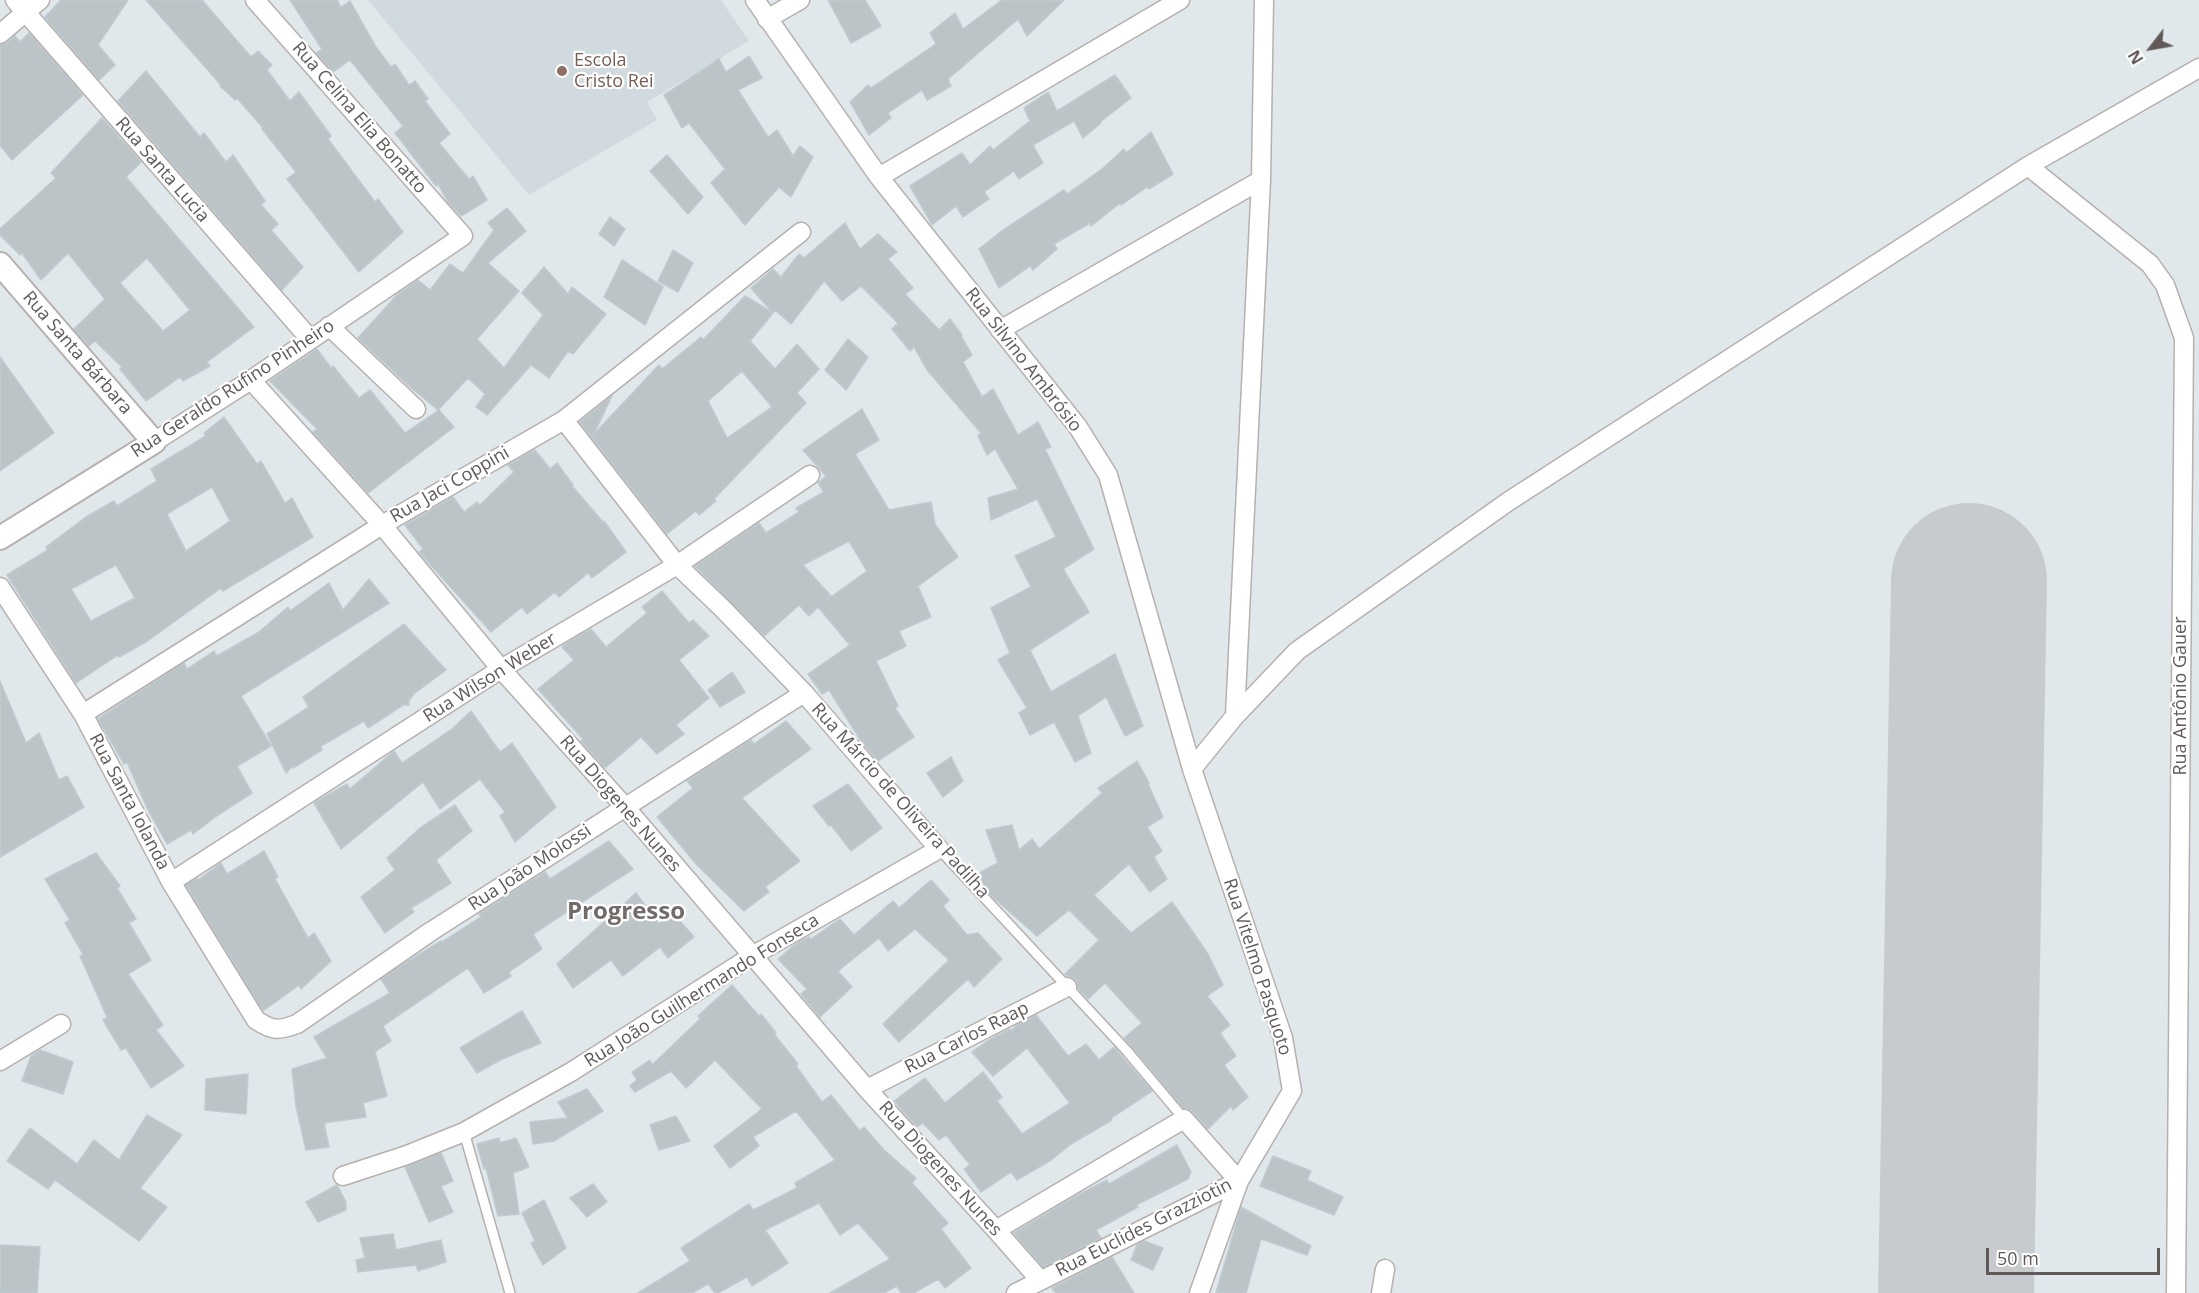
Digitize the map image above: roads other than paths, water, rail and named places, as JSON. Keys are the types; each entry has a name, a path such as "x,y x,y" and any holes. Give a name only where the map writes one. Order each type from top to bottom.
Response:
{"street":[{"path":"0,34 20,6 40,0"},
{"name":"Rua Celina Elia Bonatto","path":"255,0 463,236"},
{"name":"Rua Silvino Ambrósio","path":"755,0 879,177 1078,427 1108,475 1192,769"},
{"path":"767,19 800,0"},
{"path":"879,177 1180,0"},
{"path":"1235,716 1261,180 1264,0"},
{"name":"Rua Santa Lucia","path":"20,6 310,339"},
{"path":"1192,769 1235,716 1297,651 1509,501 2028,166 2199,68"},
{"name":"Rua Antônio Gauer","path":"2028,166 2150,264 2165,285 2184,338 2176,1293"},
{"path":"1000,330 1261,180"},
{"name":"Rua Jaci Coppini","path":"83,714 382,525 564,420 801,232"},
{"name":"Rua Geraldo Rufino Pinheiro","path":"0,538 251,380 463,236"},
{"name":"Rua Santa Bárbara","path":"0,264 154,442"},
{"path":"329,326 416,409"},
{"name":"Rua Diogenes Nunes","path":"251,380 382,525 501,669 625,807 867,1089 1040,1280"},
{"name":"Rua Márcio de Oliveira Padilha","path":"564,420 677,565 804,693 939,849"},
{"name":"Rua Wilson Weber","path":"171,882 501,669 677,565 810,475"},
{"name":"Rua Santa Iolanda","path":"0,587 83,714 171,882 256,1020"},
{"name":"Rua João Molossi","path":"256,1020 268,1029 283,1030 297,1024 430,932 804,693"},
{"name":"Rua Vitelmo Pasquoto","path":"1192,769 1283,1038 1292,1091 1239,1181 1199,1293"},
{"name":"Rua João Guilhermando Fonseca","path":"343,1176 407,1155 464,1132 571,1072 752,956 939,849"},
{"name":"Rua Carlos Raap","path":"867,1089 1067,987"},
{"path":"0,1061 61,1024"},
{"path":"996,1230 1184,1119"},
{"name":"Rua Márcio de Oliveira Padilha","path":"1184,1119 1239,1181"},
{"name":"Rua Euclides Grazziotin","path":"1016,1293 1239,1181"},
{"path":"1381,1293 1385,1269"}],"lane":[{"name":"Rua Márcio de Oliveira Padilha","path":"939,849 1127,1051 1184,1119"},
{"path":"464,1132 510,1293"}],"place":[{"name":"Escola Cristo Rei","path":"562,71"}],"district":[{"name":"Progresso","path":"626,912"}]}
